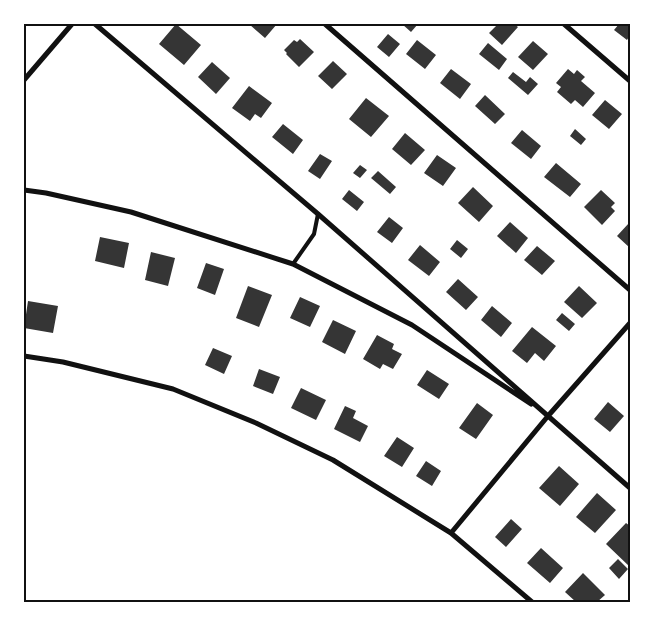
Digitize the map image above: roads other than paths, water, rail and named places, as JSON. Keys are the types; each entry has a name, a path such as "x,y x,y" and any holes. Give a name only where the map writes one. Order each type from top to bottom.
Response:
{"street":[{"path":"24,80 72,24"},
{"path":"95,24 318,214 630,488"},
{"path":"325,24 630,290"},
{"path":"564,24 630,81"},
{"path":"24,190 131,212 293,264 412,325 548,416"},
{"path":"451,533 548,416 630,323"},
{"path":"24,356 63,362 173,389 256,422 333,460 451,533 532,602"}],"lane":[{"path":"293,264 314,234 318,214"}]}
